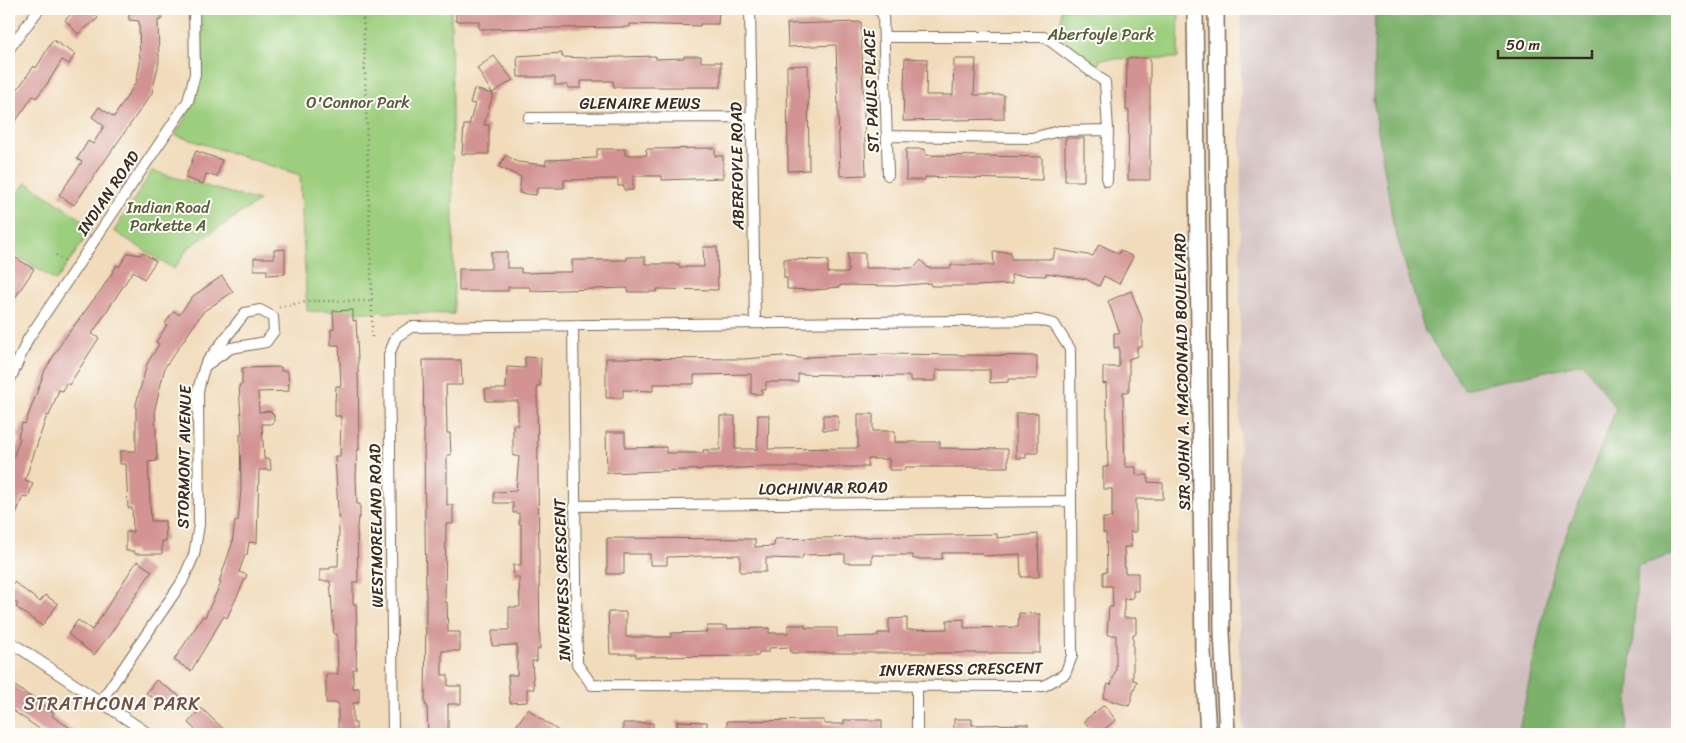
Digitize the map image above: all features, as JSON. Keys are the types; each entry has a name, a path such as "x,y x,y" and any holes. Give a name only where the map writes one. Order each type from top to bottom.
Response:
{"main road":[{"name":"SIR JOHN A. MACDONALD BOULEVARD","path":"1195,9 1203,652 1208,734"},
{"path":"1216,9 1222,632 1227,734"}],"street":[{"path":"9,49 39,9"},
{"name":"INDIAN ROAD","path":"9,380 28,339 188,101 194,74 194,9"},
{"name":"ABERFOYLE ROAD","path":"750,9 754,322"},
{"name":"ST. PAULS PLACE","path":"877,9 883,14 886,37 888,175"},
{"path":"886,37 1045,37 1105,82 1108,130 1107,181"},
{"name":"GLENAIRE MEWS","path":"529,118 751,117"},
{"path":"888,136 1032,138 1059,131 1108,130"},
{"name":"STORMONT AVENUE","path":"101,701 182,582 194,554 199,525 198,392 205,366 245,313 260,310 273,317 274,331 266,342 231,348 205,366"},
{"name":"INVERNESS CRESCENT","path":"411,327 1038,320 1054,324 1070,349 1072,656 1065,674 1044,686 592,686 577,664 573,326"},
{"name":"WESTMORELAND ROAD","path":"393,734 389,355 396,337 411,327"},
{"name":"LOCHINVAR ROAD","path":"574,506 1071,501"},
{"path":"9,641 149,734"},
{"path":"917,686 917,734"}],"path":[{"path":"363,9 372,340"},
{"path":"264,312 302,302 372,301"}],"shaded area":[{"path":"1241,9 1677,9 1677,734 1244,734 1239,656"}],"green space":[{"name":"O'Connor Park","path":"202,9 451,9 454,314 307,311 300,175 175,135 185,119 196,89 201,60"},
{"name":"Aberfoyle Park","path":"1061,9 1179,9 1178,58 1100,59 1099,66 1064,42 1061,28"},
{"path":"1375,9 1677,9 1677,553 1638,566 1626,734 1518,734 1553,568 1616,409 1583,363 1464,389 1425,332 1393,223 1373,99"},
{"name":"Indian Road Parkette A","path":"152,171 259,201 188,248 174,269 114,231"},
{"path":"26,182 93,227 56,281 9,250 9,206"}],"building":[{"path":"76,9 90,9 98,18 78,34 65,20"},
{"path":"129,9 162,9 162,20 158,20 159,62 152,93 74,205 59,195 82,162 77,159 88,141 93,144 104,126 92,117 99,107 114,117 136,82 140,64 139,21 129,20"},
{"path":"456,9 719,9 718,24 700,24 700,26 630,24 630,27 479,29 479,21 456,21"},
{"path":"861,22 866,175 840,176 836,45 788,47 787,24"},
{"path":"53,40 75,54 69,64 62,60 47,84 36,98 33,96 9,131 9,101 34,66 36,68"},
{"path":"562,53 562,57 587,58 656,56 656,59 701,56 701,62 721,62 721,87 614,87 613,81 581,81 581,88 568,88 568,85 555,85 555,77 518,77 517,56"},
{"path":"494,56 513,80 492,93 477,68"},
{"path":"905,58 927,59 926,95 953,95 954,59 976,59 974,95 1004,95 1004,119 903,121"},
{"path":"1127,58 1150,58 1150,180 1128,180 1129,111 1126,110"},
{"path":"808,65 809,170 788,171 787,66"},
{"path":"474,89 493,94 484,125 489,125 489,154 462,154 464,125 469,125 475,104 470,103"},
{"path":"1065,138 1084,138 1084,181 1065,181"},
{"path":"715,148 715,156 723,156 723,178 662,180 662,176 633,176 633,190 624,190 624,186 618,186 618,179 564,180 564,188 537,188 536,195 519,193 521,177 499,167 506,155 517,162 546,165 546,160 597,158 597,149 625,149 625,155 647,155 646,149"},
{"path":"906,149 925,149 925,155 1042,157 1042,180 925,177 925,180 906,180"},
{"path":"196,151 222,160 217,177 206,174 203,184 185,178"},
{"path":"1099,244 1119,254 1120,250 1133,257 1119,284 1104,276 1099,286 1086,279 1046,273 1046,276 1011,275 1012,284 977,286 931,286 930,283 895,286 840,285 840,287 812,290 787,289 787,278 784,278 784,259 828,260 828,273 848,273 848,253 865,253 865,268 914,268 921,260 928,268 951,268 951,265 994,265 993,252 1011,252 1011,259 1053,259 1055,249 1093,256"},
{"path":"703,247 717,247 718,290 657,289 657,292 628,292 628,288 530,291 530,287 508,287 508,291 459,291 459,269 491,269 491,252 507,252 507,268 521,268 521,273 572,272 572,260 627,260 627,257 645,257 645,264 679,264 679,267 704,267"},
{"path":"285,249 285,274 267,275 267,270 254,270 254,258 274,258 274,250"},
{"path":"142,252 156,261 144,279 133,271 92,334 99,338 69,385 66,383 63,391 59,390 49,416 47,415 25,480 33,483 28,498 23,496 9,531 9,470 20,438 18,437 22,423 25,424 45,370 64,339 101,290 117,265 119,267 128,253 141,255"},
{"path":"9,257 14,261 16,258 34,269 9,307"},
{"path":"222,276 233,292 204,311 165,367 155,408 157,461 148,462 151,521 165,521 166,541 162,541 162,554 135,554 134,551 126,551 126,532 133,532 132,508 128,508 126,464 120,464 120,451 136,451 136,404 147,364 159,344 156,342 167,325 165,323 174,311 179,315 193,296"},
{"path":"1131,291 1142,319 1142,347 1137,347 1137,356 1129,359 1129,392 1123,392 1125,467 1136,467 1136,475 1148,475 1148,482 1163,483 1163,499 1136,499 1136,532 1130,532 1131,547 1124,547 1125,573 1138,573 1138,591 1133,591 1133,598 1124,599 1124,618 1136,618 1136,634 1133,634 1133,680 1137,681 1129,706 1103,698 1108,684 1111,685 1116,669 1116,635 1107,635 1109,607 1113,607 1112,586 1103,586 1103,572 1107,572 1106,533 1103,533 1103,518 1112,518 1112,489 1103,489 1103,467 1108,467 1106,383 1103,384 1103,367 1119,367 1119,347 1114,348 1114,333 1120,333 1108,301"},
{"path":"353,310 353,321 356,320 358,360 359,450 357,450 356,478 357,504 360,504 360,517 358,518 357,527 358,582 353,582 353,604 356,604 357,634 356,669 353,669 353,688 359,688 359,703 353,703 353,723 356,723 356,734 338,734 338,703 326,703 326,674 338,674 337,634 334,634 330,581 320,581 320,569 330,569 330,566 338,566 339,530 335,456 340,456 341,416 335,416 335,402 336,386 341,386 339,345 331,345 331,329 334,329 333,311"},
{"path":"887,354 1037,356 1037,379 1008,379 1008,382 990,383 990,370 936,370 936,381 910,381 910,376 840,377 840,375 798,374 798,382 766,382 766,390 762,390 762,394 751,394 751,374 694,375 694,384 653,384 653,391 623,390 623,398 606,398 606,358 744,359 782,356 807,359 807,357"},
{"path":"525,357 541,358 540,386 537,386 540,649 537,649 537,661 532,661 534,689 527,689 527,702 510,703 508,675 517,675 517,645 492,646 492,630 509,630 509,607 520,607 519,577 514,577 513,565 521,565 521,524 519,524 519,513 513,513 513,503 494,503 494,492 516,491 519,456 513,456 513,425 518,425 518,401 486,401 485,389 506,389 507,367 525,368"},
{"path":"423,360 461,360 462,385 446,385 447,433 450,433 451,455 447,455 447,505 453,505 453,524 446,524 445,602 447,602 448,632 460,632 460,651 442,651 442,675 448,675 448,686 461,686 461,704 448,704 448,734 428,734 427,705 425,705 426,602"},
{"path":"281,367 281,371 288,371 289,391 258,392 259,412 270,411 274,415 274,421 271,424 262,424 264,459 270,459 271,470 259,470 257,543 249,542 247,555 245,555 239,572 247,575 227,618 224,616 191,671 174,660 203,616 205,617 221,583 219,582 232,544 235,521 238,521 241,489 240,434 242,434 239,385 242,385 242,368"},
{"path":"1016,413 1038,413 1038,453 1026,453 1026,458 1016,458"},
{"path":"858,414 873,414 873,431 895,431 895,442 940,442 940,448 1008,449 1008,467 905,467 905,470 889,470 889,459 868,459 868,467 765,467 607,473 606,432 625,432 625,448 666,447 666,453 704,453 703,450 720,450 720,416 735,416 735,449 757,449 758,415 769,415 768,449 858,448"},
{"path":"823,415 838,415 838,430 823,430"},
{"path":"997,534 997,538 1038,534 1039,577 1021,577 1020,554 983,556 982,553 942,553 942,559 913,559 913,555 872,555 872,563 845,563 845,554 803,555 802,559 766,558 766,572 740,572 740,555 667,557 667,565 650,565 650,554 624,554 624,574 607,574 607,538 755,539 755,547 774,546 775,539"},
{"path":"137,561 152,571 94,655 68,634 78,620 92,630"},
{"path":"14,582 40,602 45,595 58,604 42,626 16,607 18,604 9,597 9,589"},
{"path":"608,612 626,612 626,637 671,637 671,633 707,632 707,626 727,626 727,629 769,628 769,633 788,633 788,625 805,625 805,628 837,628 837,637 878,636 878,633 889,633 889,619 907,618 907,630 947,629 947,620 964,619 964,628 1018,627 1019,613 1040,614 1040,653 791,653 790,647 769,648 769,652 759,652 758,656 636,657 636,654 610,654"},
{"path":"156,680 181,697 172,711 146,693"},
{"path":"9,682 54,713 52,716 79,734 47,734 9,708"},
{"path":"1104,705 1116,720 1098,734 1095,734 1084,721"},
{"path":"201,708 229,734 200,734 188,723"},
{"path":"528,709 563,734 522,734 514,729"},
{"path":"954,719 972,719 972,725 1028,724 1028,734 954,734"},
{"path":"824,720 824,724 844,724 844,720 882,720 882,734 727,734 727,721"},
{"path":"677,721 707,722 707,734 677,734"},
{"path":"623,723 653,723 653,734 623,734"}],"district":[{"name":"STRATHCONA PARK","path":"112,704"}]}
